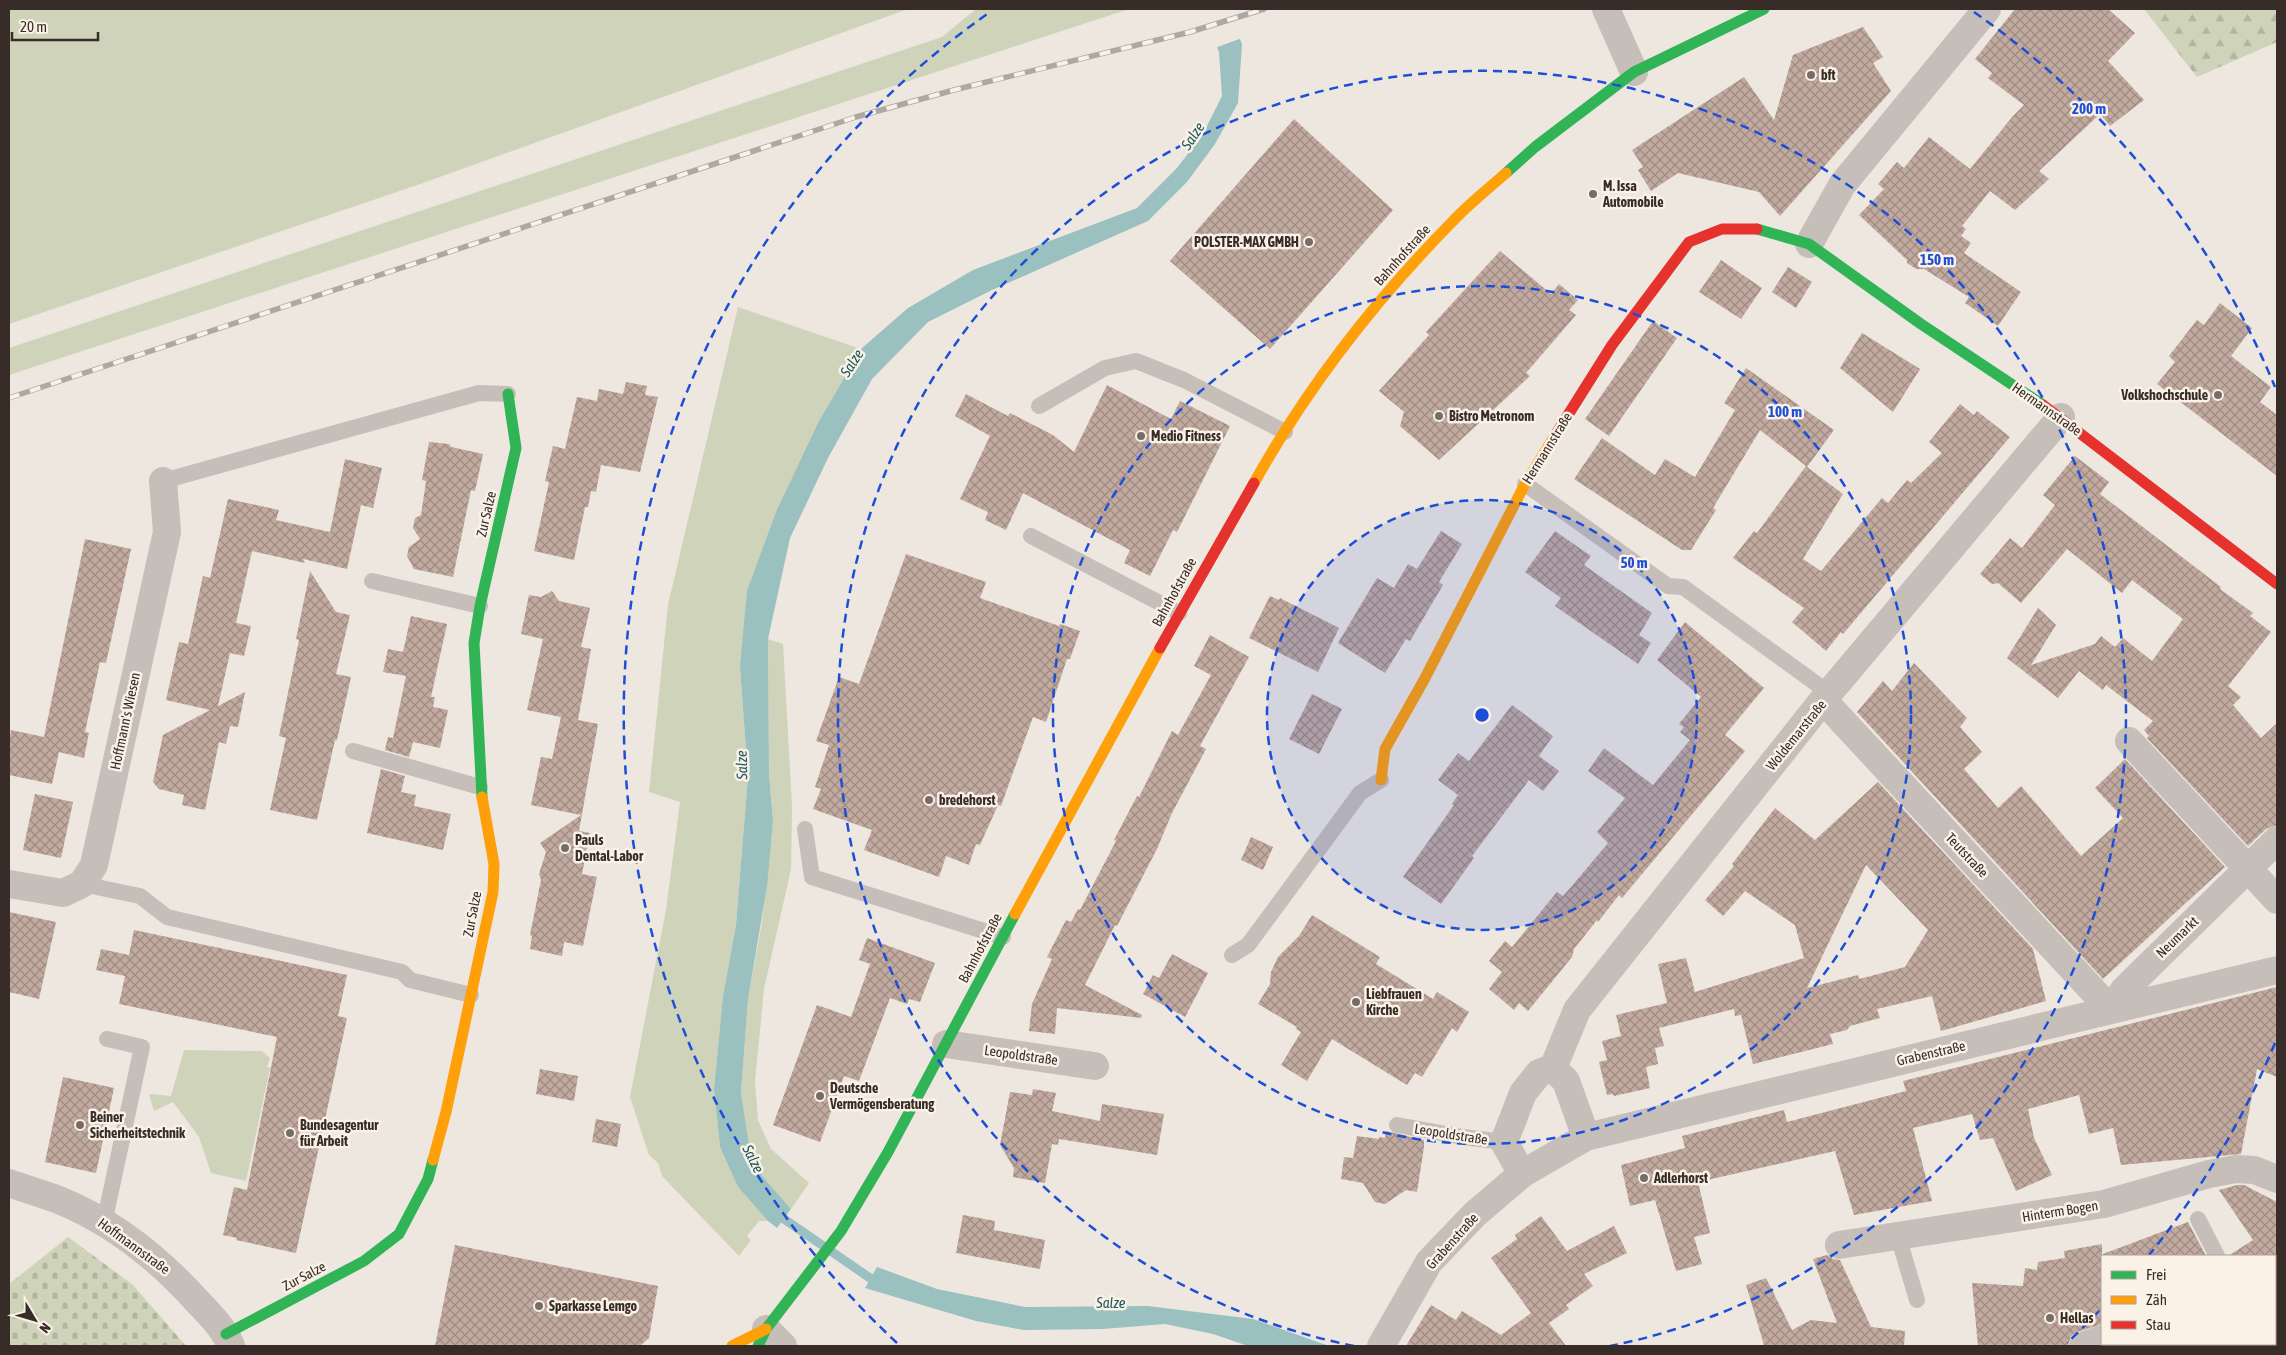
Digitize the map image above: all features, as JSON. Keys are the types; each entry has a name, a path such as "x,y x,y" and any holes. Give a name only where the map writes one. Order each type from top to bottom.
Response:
{"street":[{"path":"1606,9 1634,72"},
{"name":"Bahnhofstraße","path":"769,1340 813,1270 841,1231 888,1152 1079,793 1231,520 1316,384 1384,297 1453,221 1535,146 1634,72 1764,9"},
{"path":"1808,244 1842,185 1987,9"},
{"name":"Hermannstraße","path":"1381,780 1385,749 1424,680 1524,484 1612,345 1690,242 1722,229 1759,230 1808,244 1921,324 2061,417 2277,584"},
{"name":"Zur Salze","path":"229,1340 364,1261 398,1234 428,1179 446,1112 493,892 494,864 480,786 474,643 480,606 516,448 508,394"},
{"name":"Woldemarstraße","path":"1553,1068 1578,1010 1826,697 2061,417"},
{"name":"Hoffmann's Wiesen","path":"82,884 94,866 167,532 163,481"},
{"name":"Teutstraße","path":"1826,697 2111,1010"},
{"path":"2129,742 2277,900"},
{"name":"Neumarkt","path":"2111,1010 2124,990 2277,840"},
{"path":"9,884 63,893 82,884"},
{"name":"Grabenstraße","path":"1381,1346 1429,1262 1475,1214 1522,1174 1586,1137 2277,970"},
{"name":"Leopoldstraße","path":"946,1044 1095,1066"},
{"path":"1522,1174 1504,1142 1523,1093 1539,1073 1553,1068 1566,1081 1586,1137"},
{"name":"Hinterm Bogen","path":"1838,1246 2104,1204 2208,1174 2236,1169 2254,1170 2277,1179"},
{"name":"Hoffmannstraße","path":"9,1184 60,1201 104,1223 174,1275 229,1340"},
{"path":"2083,1346 2101,1339"},
{"path":"732,1346 769,1340"}],"lane":[{"path":"1039,406 1105,368 1136,361 1184,380 1285,432"},
{"path":"163,481 479,393 508,394"},
{"path":"1524,484 1668,586 1683,587 1826,697"},
{"path":"1031,536 1180,613"},
{"path":"372,581 480,606"},
{"path":"353,751 480,786"},
{"path":"1232,955 1251,942 1360,793 1381,780"},
{"path":"805,829 812,877 1003,937"},
{"path":"82,884 140,896 167,917 402,972 410,980 471,995"},
{"path":"104,1223 142,1047 107,1039"},
{"name":"Leopoldstraße","path":"1397,1125 1504,1142"},
{"path":"2198,1219 2216,1255"},
{"path":"1898,1236 1917,1300"}],"green space":[{"path":"9,9 908,9 423,183 9,324"},
{"path":"976,9 1129,9 9,375 9,348 942,37"},
{"path":"2144,9 2277,9 2277,42 2197,77"},
{"path":"738,307 861,349 819,421 740,667 748,776 736,925 723,996 714,1089 720,1147 738,1187 768,1221 759,1221 747,1236 751,1240 739,1256 662,1176 658,1163 649,1155 630,1097 666,910 680,802 649,792 668,605"},
{"path":"768,639 783,644 792,806 791,869 764,989 755,1082 758,1120 771,1149 809,1183 791,1209 762,1176 749,1144 741,1093 748,999 762,922 773,821 769,774"},
{"path":"184,1050 262,1051 270,1058 267,1067 270,1068 246,1181 211,1173 199,1137 173,1102 154,1111 149,1094 171,1096"},
{"path":"68,1237 133,1285 186,1346 9,1346 9,1284"}],"water":[{"path":"1203,9 1227,9 1242,44 1238,103 1215,144 1187,182 1148,221 992,290 928,322 872,379 828,458 790,538 768,639 769,774 773,821 767,886 748,999 741,1093 749,1144 762,1176 791,1209 777,1228 768,1221 738,1187 720,1147 714,1089 723,996 736,925 748,776 740,667 747,591 776,512 819,421 861,349 908,308 973,270 1137,208 1176,169 1202,136 1222,96 1219,52"},
{"path":"877,1267 937,1289 1025,1307 1148,1306 1253,1319 1329,1346 1248,1346 1213,1334 1165,1324 1103,1329 1024,1330 976,1321 865,1288"}],"pier":[{"path":"1201,9 1230,9 1242,38 1215,48"}],"building":[{"path":"2015,9 2108,9 2135,33 2108,61 2144,100 2110,126 2100,114 2039,171 2049,179 2015,210 1990,191 1962,226 1966,229 1961,236 1971,243 1964,253 2021,292 1998,326 1965,303 1969,297 1924,269 1916,269 1907,263 1907,260 1859,215 1884,189 1878,184 1897,162 1904,168 1929,137 1970,169 2024,105 1988,78 1992,73 1975,59"},
{"path":"1863,27 1883,57 1873,63 1891,91 1780,216 1759,192 1678,173 1651,191 1638,170 1643,167 1632,150 1744,77 1774,120 1793,55"},
{"path":"1294,119 1393,210 1270,349 1170,261"},
{"path":"1500,251 1551,294 1559,284 1578,300 1569,310 1576,315 1526,373 1530,376 1439,460 1400,426 1404,412 1379,391 1429,335 1426,332"},
{"path":"1721,260 1762,288 1741,319 1699,292"},
{"path":"1788,267 1812,282 1796,308 1772,292"},
{"name":"Volkshochschule","path":"2220,303 2252,328 2231,356 2271,387 2260,402 2277,415 2277,476 2157,384 2175,362 2169,356 2197,320 2204,325"},
{"path":"1653,321 1677,338 1609,436 1585,419"},
{"path":"1862,333 1920,369 1893,412 1840,368"},
{"path":"1746,368 1834,430 1807,467 1843,494 1803,559 1821,571 1882,498 1888,503 1907,480 1911,483 1942,453 1929,442 1960,404 1974,415 1977,411 2010,437 1843,634 1841,632 1826,651 1792,622 1804,608 1733,558 1754,531 1757,533 1806,466 1760,430 1713,508 1716,510 1691,550 1682,550 1574,479 1602,438 1655,475 1665,459 1695,477 1735,410 1724,403"},
{"path":"626,382 647,386 645,395 658,397 640,472 601,465 596,492 591,491 588,507 585,507 574,560 534,551 549,482 545,481 553,446 565,449 577,397 597,401 599,389 623,394"},
{"path":"1107,385 1171,419 1180,401 1230,426 1177,532 1173,530 1150,576 1124,563 1130,550 1023,493 1006,530 985,520 988,512 960,499 990,436 955,416 966,394 1008,416 1010,413 1053,435 1074,452"},
{"path":"429,442 449,444 451,447 483,454 475,491 471,490 453,577 414,569 407,556 409,547 420,539 413,528 415,518 421,515 426,481 422,480"},
{"path":"2075,456 2109,482 2100,494 2221,587 2220,589 2253,613 2250,616 2271,632 2228,686 2241,697 2233,705 2261,738 2277,723 2277,825 2266,829 2248,846 2147,738 2149,736 2144,730 2153,721 2106,685 2103,690 2079,671 2058,698 2007,658 2038,608 2056,625 2031,665 2095,644 2101,636 2115,647 2123,638 2152,661 2183,619 2132,580 2122,593 2067,549 2021,603 1998,583 1992,584 1980,574 2010,538 2022,548 2055,505 2043,495"},
{"path":"345,459 382,468 373,508 361,505 347,569 303,559 305,563 252,551 236,623 251,626 244,656 230,653 218,706 245,692 238,727 230,726 226,744 219,742 205,810 182,805 184,795 159,789 153,782 163,735 210,710 166,700 179,642 188,644 203,576 210,578 228,499 279,510 276,520 330,532"},
{"path":"1441,531 1462,544 1439,582 1443,585 1410,641 1406,639 1385,673 1338,643 1377,578 1394,588 1408,564 1417,569"},
{"path":"1555,531 1591,556 1584,565 1652,613 1639,635 1651,643 1638,664 1555,606 1561,598 1525,572"},
{"path":"85,539 131,549 106,663 100,662 85,732 89,733 84,758 59,752 52,784 9,775 11,730 44,737"},
{"path":"906,554 986,582 980,598 1059,626 1060,624 1080,631 1070,659 1067,659 1046,722 1033,717 1001,806 998,805 980,845 976,844 969,865 946,856 939,877 864,850 872,830 813,809 821,789 815,787 829,745 816,741 839,677 859,684"},
{"path":"310,571 336,612 350,615 336,674 351,677 317,820 270,810 286,738 279,736 299,640 296,639"},
{"path":"552,591 559,601 590,608 581,647 591,649 578,720 598,724 579,831 590,833 582,874 597,877 583,946 564,942 562,956 530,949 532,936 530,935 541,880 539,874 546,852 540,843 581,815 531,805 541,757 552,759 561,717 527,710 543,639 521,634 529,595 541,597"},
{"path":"1270,596 1279,600 1280,598 1339,628 1318,672 1249,638"},
{"path":"411,616 447,624 431,697 435,697 433,707 448,710 440,748 413,742 409,757 385,750 388,737 393,738 406,676 383,672 388,649 403,652"},
{"path":"1685,622 1764,688 1725,735 1745,751 1622,898 1619,895 1598,922 1597,920 1574,949 1572,957 1528,1011 1519,1003 1514,1010 1489,989 1502,972 1489,961 1505,941 1512,947 1557,892 1563,896 1608,843 1597,832 1625,798 1588,771 1604,748 1653,785 1690,740 1680,732 1684,727 1679,724 1701,697 1657,660"},
{"path":"1210,635 1249,657 1200,746 1206,749 1172,813 1157,849 1117,926 1115,925 1085,985 1142,1015 1141,1018 1057,1008 1055,1034 1029,1031 1032,1004 1052,959 1047,957 1066,920 1071,922 1078,909 1080,910 1116,841 1114,840 1137,796 1139,797 1172,731 1178,735 1211,675 1194,666"},
{"path":"1914,663 1967,718 1960,727 1982,752 1964,769 1998,808 2021,786 2081,856 2123,818 2095,788 2125,759 2225,867 2103,979 1857,712 1883,681 1892,691"},
{"path":"1312,694 1342,709 1319,754 1289,739"},
{"path":"1512,705 1553,736 1539,756 1559,771 1543,791 1529,780 1472,856 1474,858 1441,904 1403,877 1454,805 1452,804 1458,795 1438,780 1458,753 1469,761"},
{"path":"381,769 405,776 401,792 416,795 414,806 451,814 443,850 367,833"},
{"path":"1878,782 2033,949 2046,1001 1941,1031 1932,996 1877,1009 1880,1018 1850,1026 1847,1030 1830,1034 1833,1044 1753,1064 1741,1015 1735,1016 1734,1009 1659,1028 1664,1046 1655,1048 1658,1064 1646,1067 1650,1088 1614,1096 1613,1094 1607,1095 1599,1062 1607,1060 1602,1041 1621,1036 1616,1015 1667,1003 1658,964 1686,958 1695,992 1804,958 1795,925 1745,891 1723,916 1705,900 1734,866 1732,864 1775,808 1815,840","holes":["1866,865 1928,930 1905,967 1859,979 1858,975 1807,988"]},
{"path":"35,794 73,802 61,858 23,850"},
{"path":"1251,837 1273,847 1263,870 1241,860"},
{"path":"9,912 56,922 39,999 9,992"},
{"name":"Liebfrauen Kirche","path":"1312,915 1380,957 1376,964 1433,999 1437,992 1469,1012 1457,1032 1452,1028 1422,1077 1415,1073 1407,1085 1332,1039 1307,1081 1281,1065 1301,1032 1296,1029 1297,1027 1258,1004 1270,984 1271,972 1278,957 1299,936"},
{"path":"134,930 347,975 338,1016 347,1018 296,1253 236,1240 237,1238 223,1235 234,1187 247,1190 277,1037 119,1004 125,976 96,970 101,949 129,955"},
{"path":"867,938 935,963 920,1002 909,999 907,1004 890,998 859,1081 844,1076 820,1142 773,1125 817,1005 851,1017 870,964 859,960"},
{"path":"1172,954 1208,973 1185,1017 1143,994 1153,975 1159,978"},
{"path":"2277,987 2277,1077 2257,1069 2241,1154 2121,1165 2113,1128 2089,1134 2079,1095 2028,1109 2034,1138 2052,1175 2016,1191 1993,1138 1980,1140 1972,1114 1913,1128 1932,1201 1854,1215 1835,1151 1698,1182 1710,1233 1694,1237 1702,1264 1676,1271 1655,1200 1630,1206 1621,1165 1685,1148 1682,1136 1784,1110 1787,1122 1906,1091 1903,1081"},
{"path":"540,1069 578,1076 574,1101 536,1094"},
{"name":"Beiner Sicherheitstechnik","path":"63,1077 114,1088 96,1173 45,1162"},
{"path":"1033,1089 1056,1093 1052,1111 1100,1121 1102,1104 1164,1114 1157,1155 1059,1139 1058,1145 1052,1144 1045,1183 1013,1177 1014,1168 1000,1145 1010,1092 1032,1095"},
{"path":"596,1119 621,1124 617,1147 592,1142"},
{"path":"1386,1131 1424,1140 1424,1147 1417,1192 1406,1190 1385,1204 1375,1202 1363,1183 1341,1179 1344,1157 1353,1158 1357,1136 1385,1138"},
{"path":"2244,1185 2277,1202 2277,1257 2276,1255 2230,1255 2253,1240 2219,1190"},
{"path":"963,1215 995,1221 994,1230 1045,1240 1040,1269 956,1253"},
{"path":"1541,1216 1567,1251 1614,1226 1627,1253 1584,1274 1593,1286 1566,1305 1569,1309 1549,1323 1566,1346 1406,1346 1431,1305 1456,1320 1462,1311 1501,1335 1531,1313 1491,1258 1517,1239 1515,1235"},
{"path":"2188,1222 2205,1255 2103,1255"},
{"path":"2102,1244 2101,1324 2077,1332 2071,1336 2068,1346 1978,1346 1972,1283 2023,1286 2025,1268 2037,1270 2038,1262 2065,1258 2064,1251"},
{"name":"Sparkasse Lemgo","path":"455,1245 658,1286 649,1338 640,1346 435,1346"},
{"path":"1827,1255 1833,1259 1840,1260 1871,1327 1905,1331 1904,1346 1762,1346 1764,1345 1746,1285 1766,1278 1792,1330 1811,1320 1837,1323 1813,1259"}],"waterway":[{"name":"Salze","path":"777,1211 784,1219 870,1278 882,1282"}],"railway":[{"path":"9,398 856,117 954,90 1190,32 1264,9"}],"traffic: fast":[{"path":"1506,173 1535,147 1634,72 1764,9"},
{"path":"1757,229 1809,244 1921,324 2043,405"},
{"path":"482,797 474,643 480,606 516,448 508,394"},
{"path":"758,1346 766,1329 841,1231 888,1152 1015,914"},
{"path":"226,1334 364,1261 399,1234 428,1179 433,1160"}],"traffic: slow":[{"path":"1254,483 1320,379 1370,313 1453,221 1506,173"},
{"path":"1381,780 1385,749 1424,680 1525,484 1556,434"},
{"path":"1015,914 1160,648"},
{"path":"433,1160 446,1112 493,892 494,864 482,797"},
{"path":"732,1346 766,1329"}],"traffic: jam":[{"path":"1556,434 1612,345 1689,242 1722,229 1757,229"},
{"path":"2043,405 2277,584"},
{"path":"1160,648 1254,483"}],"place":[{"name":"bft","path":"1811,75"},
{"name":"M. Issa Automobile","path":"1593,194"},
{"name":"POLSTER-MAX GMBH","path":"1309,242"},
{"name":"Volkshochschule","path":"2218,395"},
{"name":"Bistro Metronom","path":"1439,416"},
{"name":"Medio Fitness","path":"1141,436"},
{"name":"bredehorst","path":"929,800"},
{"name":"Pauls Dental-Labor","path":"565,848"},
{"name":"Liebfrauen Kirche","path":"1356,1002"},
{"name":"Deutsche Vermögensberatung","path":"820,1096"},
{"name":"Beiner Sicherheitstechnik","path":"80,1125"},
{"name":"Bundesagentur für Arbeit","path":"290,1133"},
{"name":"Adlerhorst","path":"1644,1178"},
{"name":"Sparkasse Lemgo","path":"539,1306"},
{"name":"Hellas","path":"2050,1318"}]}
